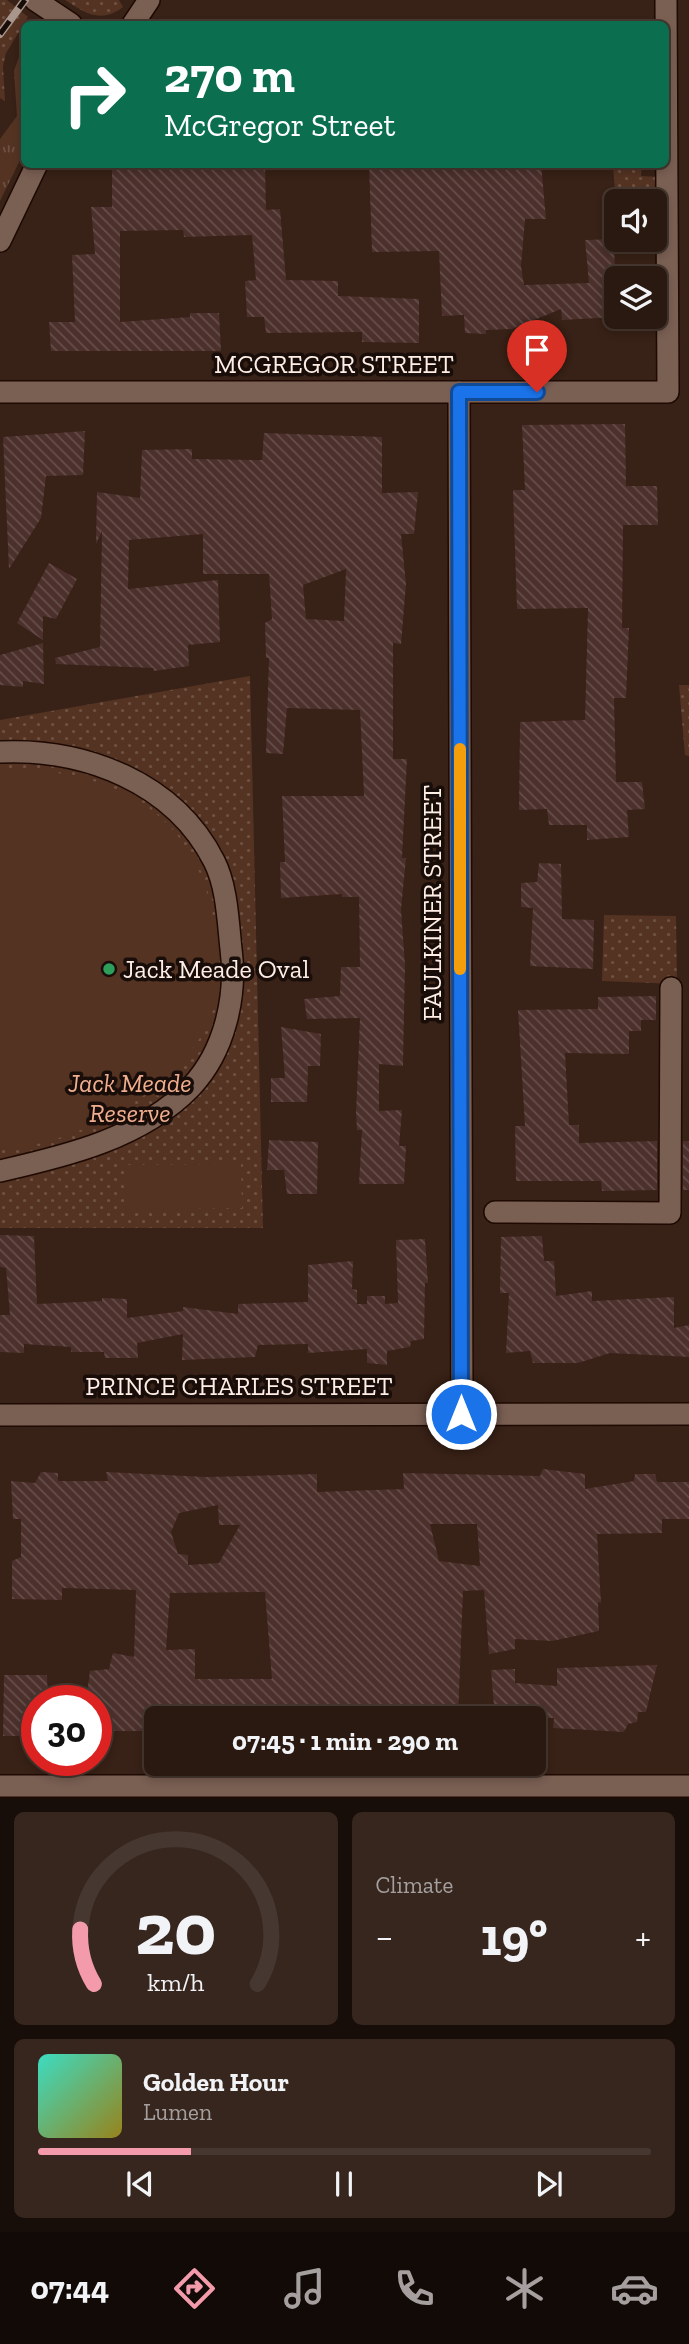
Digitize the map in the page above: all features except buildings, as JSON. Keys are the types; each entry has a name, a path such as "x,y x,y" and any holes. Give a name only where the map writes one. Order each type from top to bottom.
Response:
{"street":[{"path":"35,0 66,21"},
{"path":"135,21 149,0"},
{"name":"MCGREGOR STREET","path":"666,0 666,21"},
{"path":"0,241 35,168"},
{"name":"MCGREGOR STREET","path":"0,392 668,392 667,168"},
{"name":"FAULKINER STREET","path":"459,392 461,1414"},
{"path":"0,752 50,753 101,765 131,778 169,803 195,831 215,862 226,906 233,966 229,1014 214,1053 191,1087 154,1115 115,1137 58,1158 0,1171"},
{"path":"495,1212 670,1213 680,1197 671,988"},
{"name":"PRINCE CHARLES STREET","path":"0,1415 689,1415"},
{"path":"0,1786 689,1786"}],"green space":[{"path":"0,0 7,0 28,17 26,21 21,21 21,28 6,53 3,66 5,101 0,98"},
{"path":"65,0 119,0 123,7 100,16 86,12"},
{"path":"21,51 21,158 0,201 0,139 17,116 14,71"},
{"path":"613,168 642,168 641,176 661,177 661,189 615,189"},
{"name":"Jack Meade Reserve","path":"250,676 263,1228 0,1228 0,720"},
{"path":"679,685 689,685 689,756 685,755"},
{"name":"Jack Meade Oval","path":"35,770 70,775 102,784 131,797 155,813 176,834 193,860 206,890 215,926 219,978 213,1010 200,1038 180,1064 155,1087 95,1124 63,1137 30,1146 0,1150 0,772"},
{"path":"604,915 676,916 677,984 602,981"},
{"path":"241,1164 242,1208 124,1210 124,1165"}],"railway":[{"path":"0,34 25,0"}],"slow traffic":[{"path":"460,749 460,969"}],"place":[{"name":"Jack Meade Oval","path":"109,969"}],"route":[{"path":"461,1414 459,392 537,392"}]}
